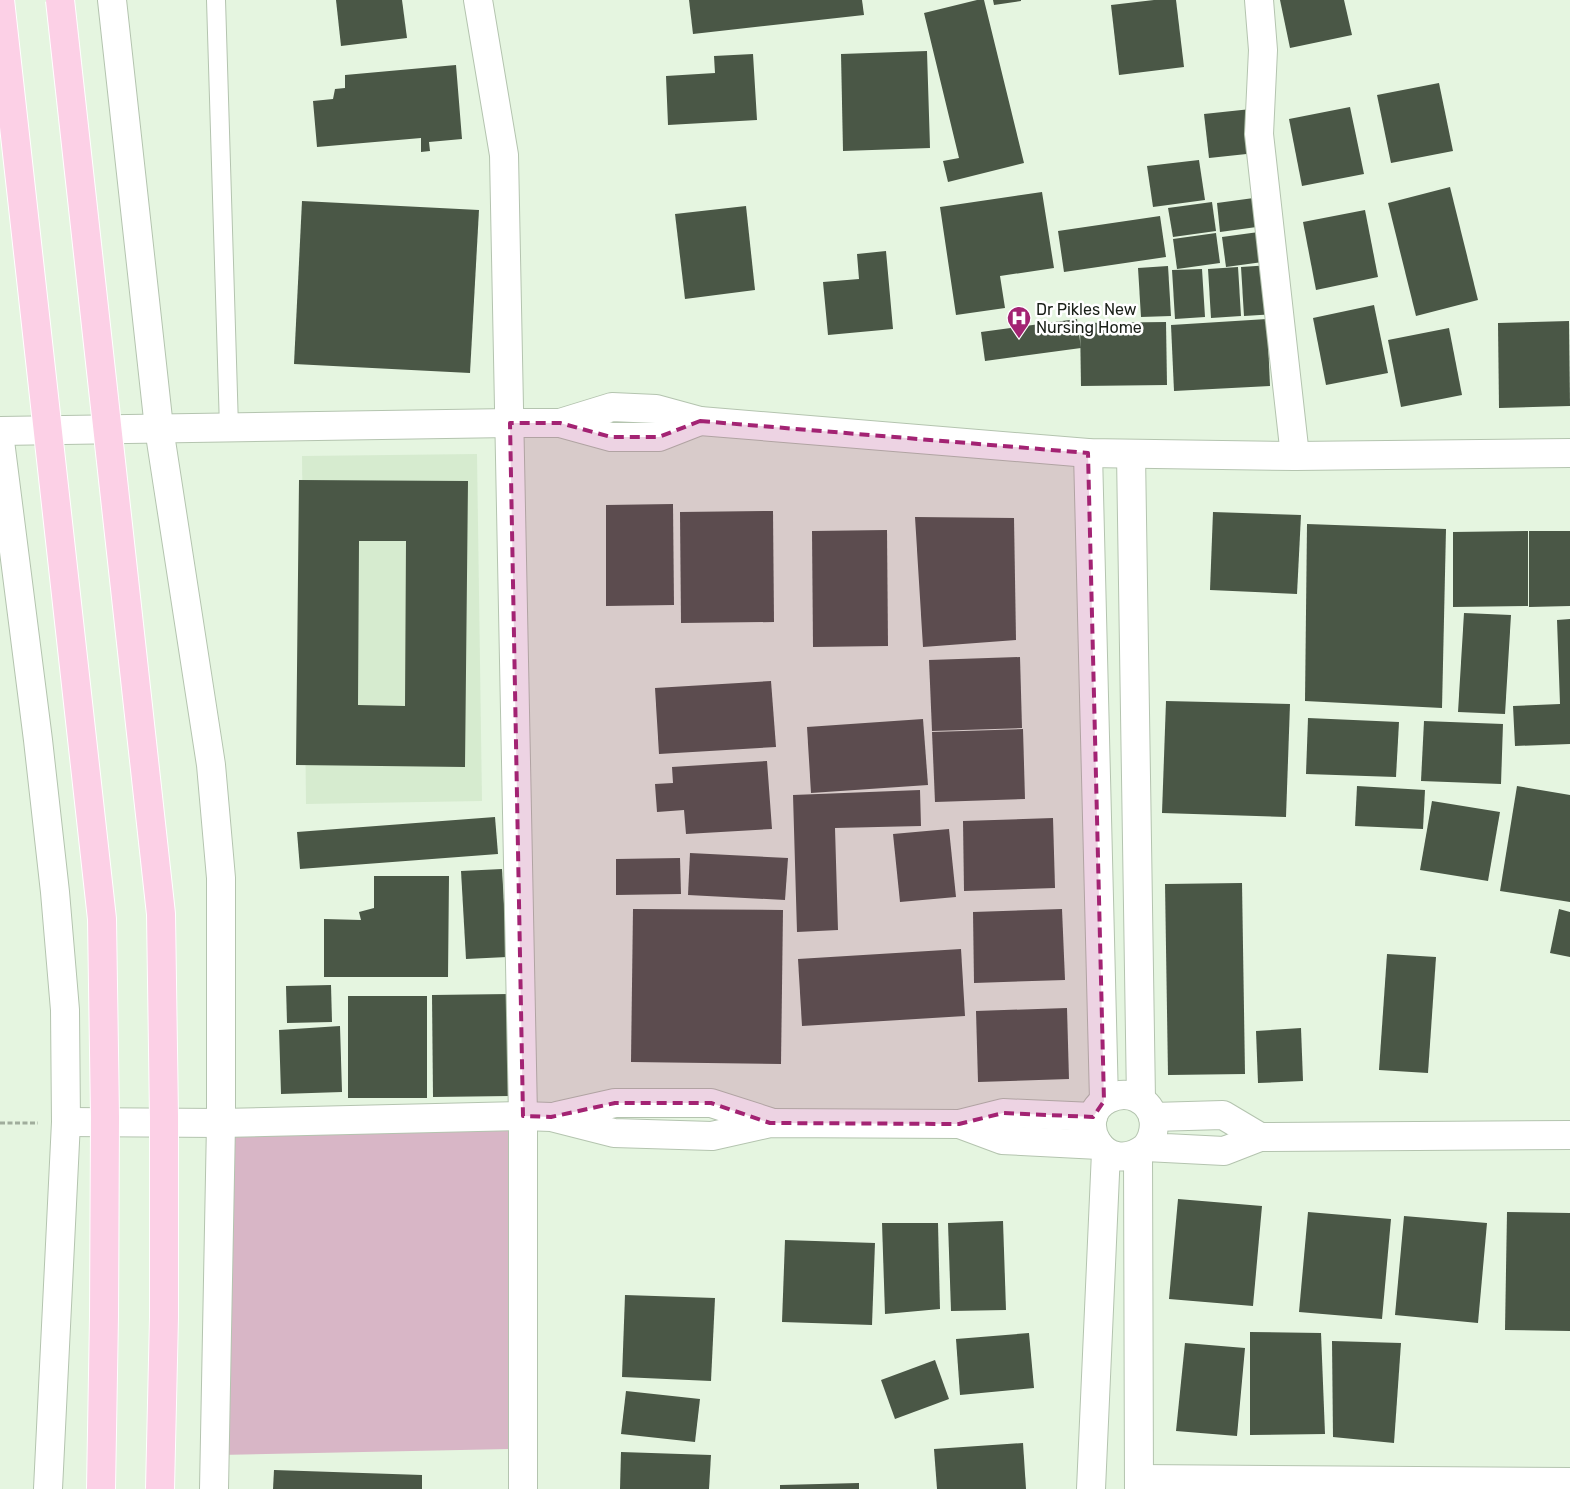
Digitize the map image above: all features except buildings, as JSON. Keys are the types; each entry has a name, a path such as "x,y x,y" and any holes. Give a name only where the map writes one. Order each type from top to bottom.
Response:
{"highway":[{"path":"0,0 102,919 105,1137 101,1489"},
{"path":"60,0 161,914 164,1308 160,1489"}],"street":[{"path":"112,0 159,428 211,764 221,878 221,1124 214,1489"},
{"path":"478,0 504,155 523,1116 522,1489"},
{"path":"1259,0 1263,50 1259,134 1295,456"},
{"path":"0,431 560,423 612,407 656,409 700,421 1088,453 1295,456 1570,453"},
{"path":"0,441 38,740 55,892 65,1010 66,1122 48,1489"},
{"path":"1088,453 1098,1109 1092,1127 1094,1137 1103,1149 1091,1489"},
{"path":"1131,454 1147,1108 1155,1128 1152,1138 1142,1150 1139,1484 1570,1482"},
{"path":"66,1122 221,1124 523,1116 551,1117 616,1103 711,1103 770,1123 959,1124 1003,1113 1098,1109 1113,1096 1123,1094 1132,1096 1147,1108 1223,1115 1260,1137"},
{"path":"959,1124 1002,1140 1103,1149 1122,1156 1142,1150 1224,1152 1260,1137 1570,1135"}],"lane":[{"path":"216,0 230,427"}],"path":[{"path":"0,1123 66,1122"}],"highlighted area":[{"path":"700,421 1088,453 1104,1101 1093,1117 1003,1113 959,1124 770,1123 711,1103 615,1103 551,1117 523,1116 510,423 560,423 611,437 659,437"}],"shaded area":[{"path":"477,454 482,801 306,804 302,456"},
{"path":"508,1119 509,1449 219,1455 221,1123"}],"place":[{"name":"Dr Pikles New Nursing Home","path":"1019,339"}]}
